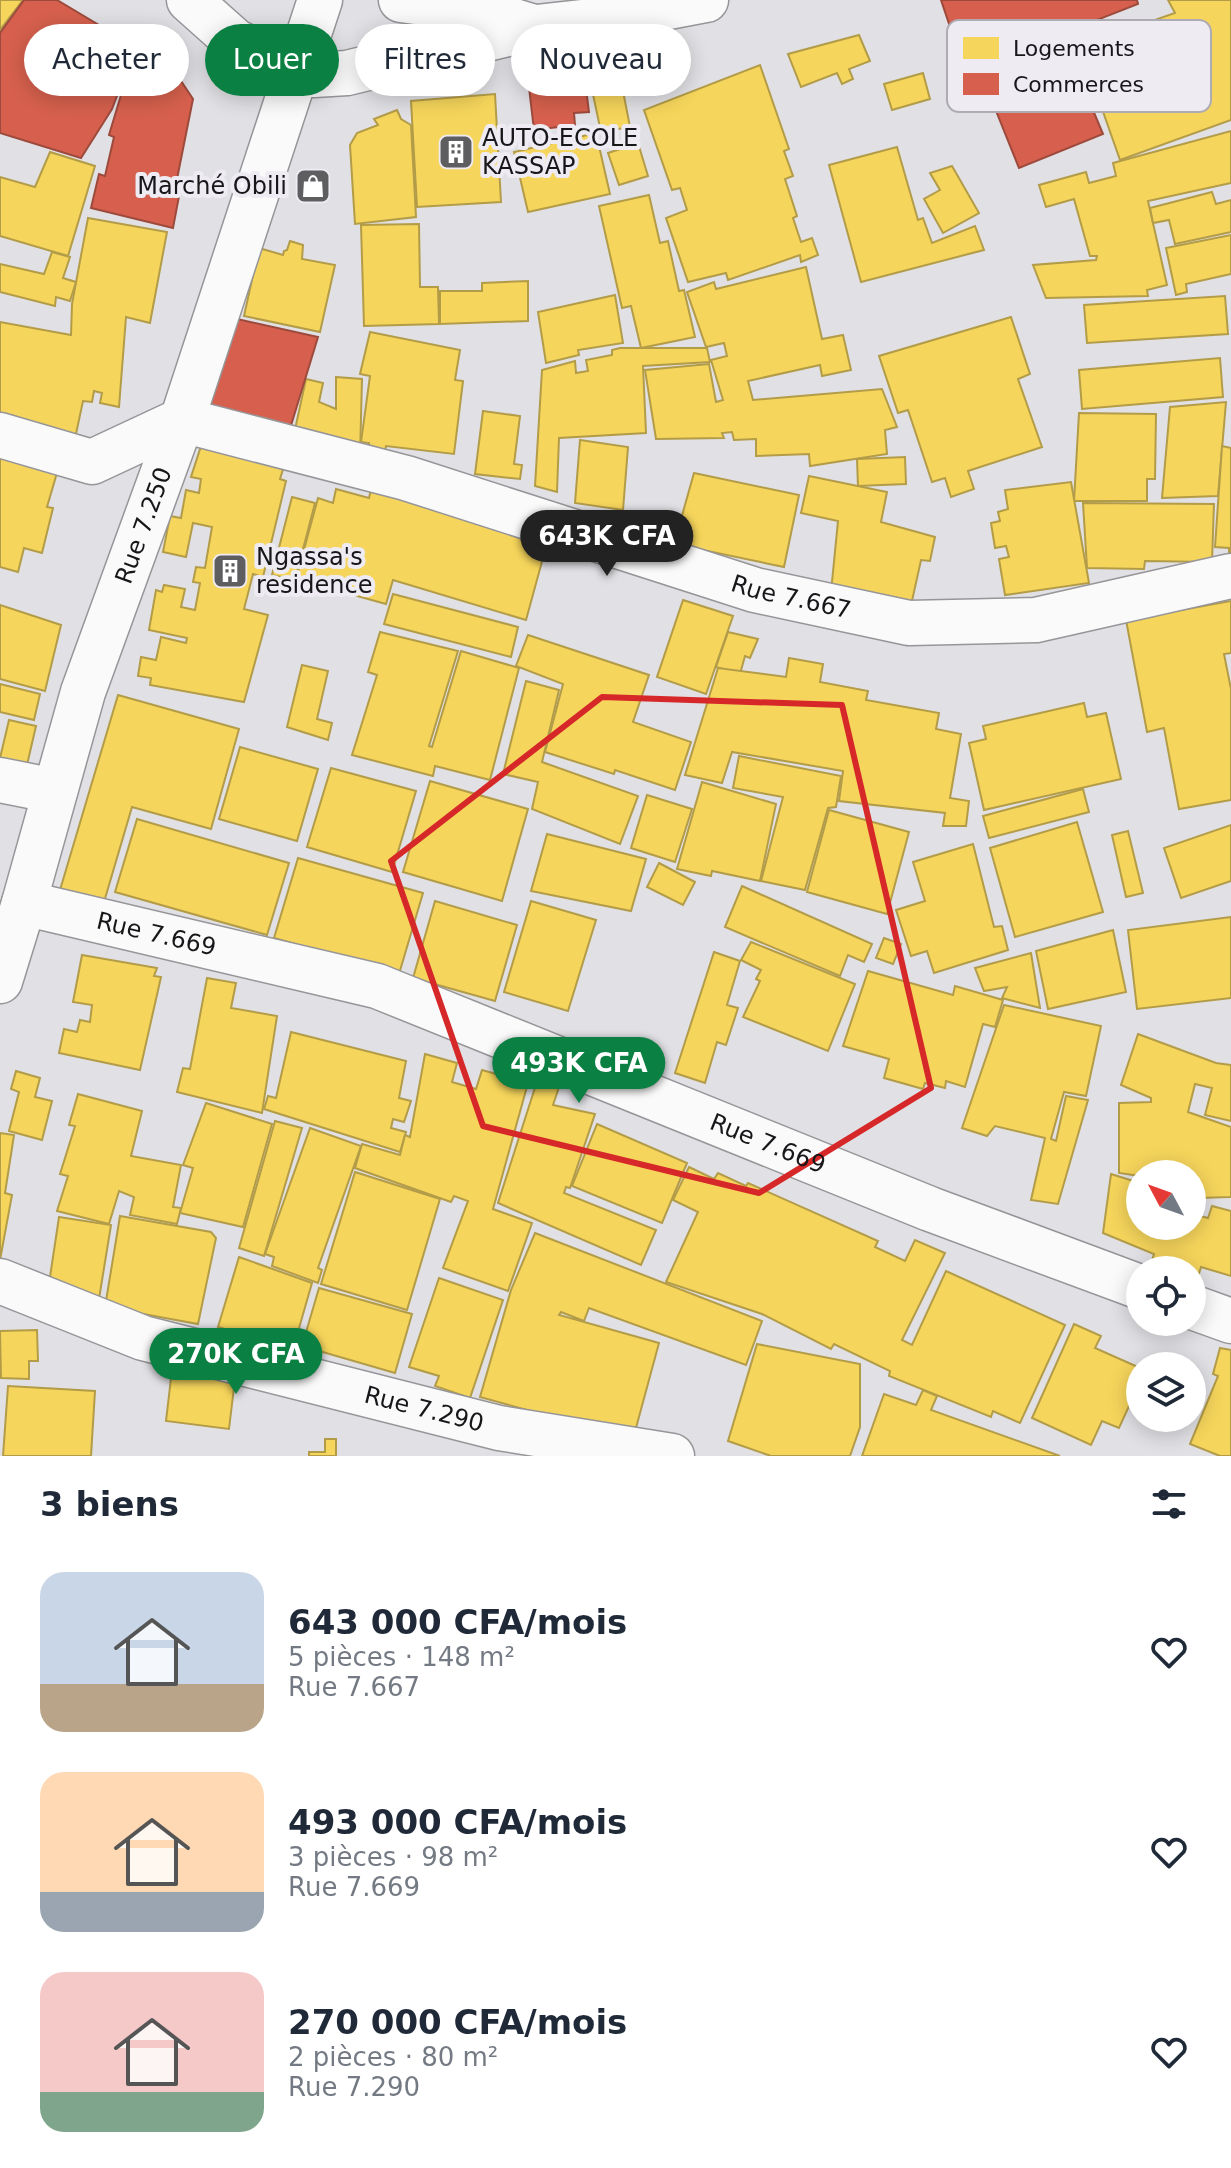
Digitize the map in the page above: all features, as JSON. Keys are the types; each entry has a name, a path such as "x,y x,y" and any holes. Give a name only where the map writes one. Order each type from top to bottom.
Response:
{"street":[{"path":"189,0 216,24"},
{"name":"Rue 7.250","path":"312,24 320,0"},
{"path":"401,0 481,11 526,24"},
{"path":"564,24 706,0"},
{"path":"339,73 511,33"},
{"name":"Rue 7.250","path":"0,981 83,692 182,420 288,96"},
{"path":"0,435 92,462 182,420"},
{"name":"Rue 7.667","path":"182,420 406,478 755,590 909,623 1036,620 1231,576"},
{"path":"0,780 55,791"},
{"name":"Rue 7.669","path":"24,903 377,986 930,1209 1126,1282"},
{"name":"Rue 7.290","path":"0,1281 143,1338 499,1428 672,1456"},
{"path":"1206,1312 1231,1321"}],"highlighted area":[{"path":"602,697 842,705 931,1088 759,1193 483,1126 391,861"}],"building: Logements":[{"path":"0,0 23,0 0,30"},
{"path":"1168,0 1231,0 1231,120 1120,160 1103,112 1211,112 1211,20 1155,20 1175,13"},
{"path":"859,35 870,61 849,69 853,79 842,84 837,73 801,87 788,54"},
{"path":"760,65 789,149 784,151 793,176 785,179 797,216 793,218 801,242 812,238 818,255 801,262 800,255 728,280 726,273 688,282 666,218 687,210 680,188 672,190 644,110 680,96 691,96 691,92"},
{"path":"923,73 930,99 892,110 884,84"},
{"name":"AUTO-ECOLE KASSAP","path":"495,94 501,202 417,207 411,101"},
{"path":"593,96 624,96 630,127 601,132"},
{"path":"397,110 401,119 411,125 416,217 355,224 350,145 357,133 378,125 374,119"},
{"path":"1231,131 1231,183 1148,201 1167,285 1147,290 1148,296 1046,298 1033,265 1096,260 1097,256 1090,256 1074,199 1046,207 1039,185 1086,172 1089,183 1116,176 1113,163"},
{"path":"596,133 610,194 528,212 514,152"},
{"path":"638,143 648,176 619,185 608,153"},
{"path":"897,147 918,220 923,218 932,243 975,226 984,250 861,282 829,165"},
{"path":"50,152 95,166 68,256 0,236 0,177 35,187"},
{"path":"952,166 979,213 943,233 924,199 940,190 930,173"},
{"path":"1212,192 1216,204 1231,200 1231,232 1175,244 1169,220 1153,223 1150,208"},
{"path":"649,195 660,243 668,241 679,291 684,290 695,337 641,348 631,306 622,308 599,206"},
{"path":"88,218 167,232 150,323 126,317 119,407 100,403 102,393 94,391 92,402 83,401 73,448 0,426 0,322 71,335 72,304"},
{"path":"419,224 420,287 438,287 439,324 364,326 361,225"},
{"path":"1231,235 1231,274 1186,284 1187,292 1176,295 1166,248"},
{"path":"290,241 303,245 302,259 335,265 320,332 244,316 259,248 283,255"},
{"path":"52,252 70,257 63,278 76,282 70,301 56,297 55,306 0,292 0,264 44,274"},
{"path":"806,267 822,339 843,335 851,370 822,376 820,365 748,381 753,400 882,389 897,427 885,430 887,454 810,466 809,454 756,456 756,439 734,440 732,432 722,433 724,438 656,439 645,370 709,364 716,402 723,400 711,360 727,356 724,343 706,347 687,292 714,282 716,289"},
{"path":"528,281 528,321 440,324 440,291 482,291 482,283"},
{"path":"615,295 623,343 578,350 579,355 546,363 538,312"},
{"path":"1225,296 1228,334 1087,343 1084,305"},
{"path":"1011,317 1030,374 1018,379 1042,447 968,471 974,489 951,497 945,478 932,482 908,410 898,413 879,356"},
{"path":"370,332 460,350 455,380 463,381 454,454 386,446 384,455 368,453 369,443 361,442 370,376 360,374"},
{"path":"707,348 710,362 643,366 646,433 559,438 557,492 535,486 542,370 575,361 576,373 588,371 586,360 612,355 612,350"},
{"path":"1220,358 1223,397 1082,409 1079,370"},
{"path":"336,377 362,379 360,456 294,434 306,379 323,383 319,402 336,409"},
{"path":"1226,402 1218,496 1162,498 1170,407"},
{"path":"483,411 520,416 514,464 522,465 520,479 475,474"},
{"path":"1079,413 1156,414 1155,479 1147,479 1147,501 1074,501"},
{"path":"580,440 628,447 623,510 575,503"},
{"name":"Ngassa's residence","path":"202,443 285,463 280,479 286,481 263,577 253,574 244,609 268,615 244,702 150,685 151,678 138,676 141,657 156,660 161,637 186,643 187,638 149,630 156,590 162,592 164,585 185,589 181,607 195,610 200,583 193,582 196,567 205,568 212,527 193,523 186,557 163,552 170,516 181,518 186,490 199,493 201,479 191,477"},
{"path":"1222,446 1231,448 1231,554 1229,548 1215,547"},
{"path":"0,451 59,466 47,507 53,508 42,553 24,548 18,572 0,567"},
{"path":"905,457 906,484 858,486 857,459"},
{"path":"694,473 799,495 784,567 674,544"},
{"path":"809,476 887,492 881,522 935,537 930,561 921,560 912,601 831,592 838,521 801,513"},
{"path":"1071,482 1089,583 1005,595 999,559 1009,557 1006,546 995,548 991,523 1000,521 998,512 1008,509 1005,490"},
{"path":"372,485 549,536 526,620 393,580 386,604 296,579 318,498 333,503 336,489 369,498"},
{"path":"292,497 315,503 295,580 272,575"},
{"path":"1083,503 1214,504 1212,562 1145,561 1144,569 1087,568"},
{"path":"393,594 518,627 511,657 384,624"},
{"path":"683,600 733,616 706,694 657,677"},
{"path":"1231,601 1231,653 1224,654 1231,689 1231,800 1179,809 1164,728 1147,732 1126,620"},
{"path":"0,605 61,625 45,691 0,679"},
{"path":"380,632 458,651 429,746 432,747 461,651 519,668 490,780 435,766 433,776 352,755 377,675 368,672"},
{"path":"728,632 758,639 750,658 745,656 740,674 716,667"},
{"path":"528,635 649,675 633,722 691,742 675,790 545,752 563,684 516,666"},
{"path":"789,658 823,664 820,682 868,691 866,700 939,713 936,729 961,734 950,798 969,801 966,826 943,826 945,813 839,801 843,771 732,752 722,783 685,775 718,668 786,677"},
{"path":"302,665 328,671 317,719 332,723 328,740 287,727"},
{"path":"526,681 559,690 542,762 638,796 620,844 532,809 538,782 503,774"},
{"path":"0,684 40,694 34,720 0,712"},
{"path":"118,695 239,729 211,829 132,807 104,902 60,890"},
{"path":"1084,703 1087,717 1106,713 1121,779 984,810 969,743 986,739 983,726"},
{"path":"9,720 36,726 27,765 0,758"},
{"path":"240,747 318,769 297,841 219,819"},
{"path":"739,756 841,776 836,807 828,808 805,890 761,881 783,797 733,788"},
{"path":"331,768 416,791 392,872 307,847"},
{"path":"430,781 528,809 502,901 403,872"},
{"path":"702,782 776,804 760,881 712,871 711,876 677,869"},
{"path":"1083,789 1089,812 989,838 983,816"},
{"path":"647,795 692,809 675,862 631,848"},
{"path":"829,810 909,832 887,914 807,892"},
{"path":"137,819 289,863 267,935 115,892"},
{"path":"1077,822 1103,912 1015,937 990,848"},
{"path":"1231,825 1231,881 1181,898 1164,848"},
{"path":"1128,831 1143,893 1126,897 1112,835"},
{"path":"547,834 646,859 631,911 531,891"},
{"path":"973,844 994,927 1002,926 1008,950 934,973 927,951 911,956 896,910 925,901 913,862"},
{"path":"298,858 423,893 399,974 274,938"},
{"path":"659,863 695,882 683,905 647,887"},
{"path":"742,886 872,944 864,962 848,955 840,976 725,927"},
{"path":"435,901 517,925 495,1001 413,978"},
{"path":"531,901 596,920 568,1011 504,992"},
{"path":"1231,917 1231,998 1137,1009 1128,930"},
{"path":"1113,930 1126,992 1048,1009 1036,951"},
{"path":"884,938 901,944 893,964 876,958"},
{"path":"751,942 855,984 828,1051 743,1017 760,981 756,979 761,970 741,960"},
{"path":"714,952 740,961 727,1005 738,1008 726,1045 717,1042 705,1083 675,1073"},
{"path":"1031,953 1040,1008 1002,998 1007,987 984,991 975,968"},
{"path":"82,955 157,968 154,976 161,977 140,1070 59,1053 64,1029 77,1032 80,1020 90,1022 92,1005 73,1002"},
{"path":"868,971 953,995 955,986 1003,1000 995,1027 983,1024 965,1087 946,1081 945,1088 925,1083 923,1089 884,1078 889,1059 843,1046"},
{"path":"207,978 236,983 231,1008 277,1016 262,1113 177,1092 183,1068 190,1069"},
{"path":"1004,1005 1101,1026 1086,1096 1064,1092 1051,1139 1056,1141 1066,1096 1088,1100 1058,1204 1031,1200 1045,1138 995,1126 987,1136 962,1128"},
{"path":"291,1032 406,1061 399,1098 411,1101 404,1122 393,1119 391,1128 406,1132 400,1152 264,1109 268,1096 276,1098"},
{"path":"1138,1034 1216,1063 1231,1065 1231,1121 1205,1115 1212,1088 1195,1084 1188,1112 1231,1127 1231,1197 1206,1198 1206,1160 1126,1160 1126,1174 1119,1173 1119,1103 1151,1102 1151,1098 1121,1085"},
{"path":"425,1054 457,1063 452,1082 476,1089 482,1070 528,1083 493,1209 532,1223 508,1291 443,1268 468,1201 454,1196 451,1202 355,1168 362,1144 400,1155 405,1135 410,1137"},
{"path":"541,1069 563,1075 553,1105 595,1114 570,1188 566,1187 564,1193 656,1230 641,1265 498,1203"},
{"path":"16,1071 40,1078 35,1097 52,1101 42,1140 9,1131 19,1092 11,1089"},
{"path":"78,1094 142,1111 131,1156 181,1165 173,1207 181,1208 177,1224 130,1215 134,1197 119,1191 109,1224 57,1211 68,1176 60,1174 75,1126 69,1125"},
{"path":"206,1103 272,1124 243,1227 180,1213 193,1168 183,1165"},
{"path":"275,1121 302,1128 264,1256 239,1248"},
{"path":"597,1124 687,1163 662,1223 572,1186"},
{"path":"310,1128 361,1146 318,1268 322,1270 318,1283 272,1266 274,1257 265,1254"},
{"path":"0,1133 14,1135 5,1193 12,1195 0,1260"},
{"path":"689,1167 714,1179 718,1173 746,1186 748,1183 878,1241 875,1247 905,1261 915,1240 945,1253 902,1340 912,1345 946,1271 1065,1325 1020,1423 993,1411 991,1417 889,1376 890,1371 834,1344 831,1349 762,1314 666,1282 698,1212 673,1200"},
{"path":"355,1172 440,1199 407,1310 321,1284"},
{"path":"1111,1174 1126,1179 1126,1240 1206,1240 1206,1218 1212,1206 1231,1211 1231,1276 1206,1268 1206,1256 1153,1256 1103,1233"},
{"path":"120,1216 211,1232 216,1238 198,1324 105,1307"},
{"path":"59,1217 111,1225 98,1305 47,1297"},
{"path":"535,1233 762,1321 746,1365 589,1308 584,1321 561,1312 559,1315 659,1343 633,1439 480,1397 511,1290"},
{"path":"239,1257 312,1283 293,1349 218,1327"},
{"path":"439,1278 503,1300 470,1398 435,1386 439,1376 409,1367"},
{"path":"319,1288 412,1314 395,1373 302,1346"},
{"path":"1074,1324 1101,1336 1095,1348 1126,1362 1126,1413 1119,1428 1102,1421 1091,1445 1032,1418"},
{"path":"37,1330 38,1361 29,1361 29,1379 1,1378 0,1331"},
{"path":"757,1344 860,1364 860,1427 850,1456 771,1456 728,1441"},
{"path":"1220,1348 1231,1350 1231,1456 1220,1456 1190,1444 1195,1432 1206,1432 1206,1405 1218,1376 1213,1374"},
{"path":"172,1370 235,1379 229,1429 166,1421"},
{"path":"8,1386 95,1391 91,1456 3,1456"},
{"path":"923,1390 937,1396 931,1410 1060,1456 862,1456 884,1394 916,1405"},
{"path":"325,1439 336,1439 336,1456 309,1456 309,1452 325,1452"}],"building: Commerces":[{"path":"24,0 57,0 97,24 24,24 24,96 117,96 81,158 0,133 0,33"},
{"path":"941,0 1137,0 1138,4 1097,20 948,20"},
{"path":"189,93 193,99 174,194 179,196 173,228 91,208 99,174 105,176 114,137 109,135 121,96 189,96"},
{"path":"530,96 587,96 589,112 574,113 575,125 534,130"},
{"path":"996,112 1094,112 1103,134 1019,168"},
{"path":"228,317 318,337 289,432 206,407"}],"place":[{"name":"AUTO-ECOLE KASSAP","path":"456,152"},
{"name":"Marché Obili","path":"313,186"},
{"name":"Ngassa's residence","path":"230,571"}]}
